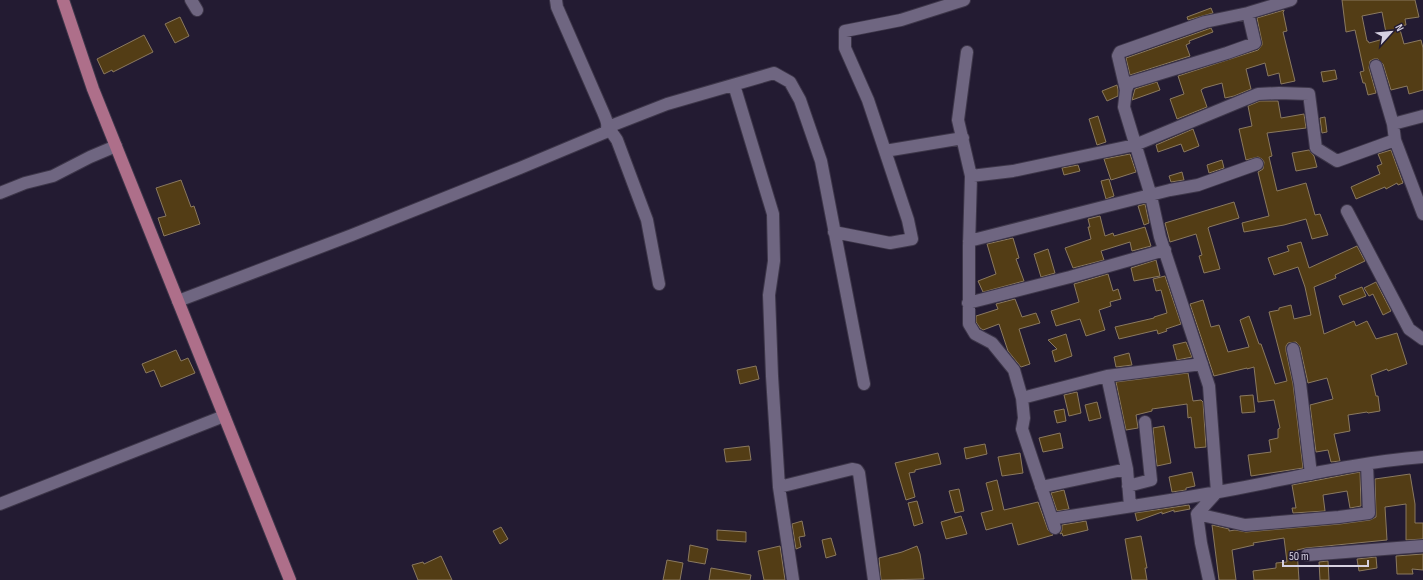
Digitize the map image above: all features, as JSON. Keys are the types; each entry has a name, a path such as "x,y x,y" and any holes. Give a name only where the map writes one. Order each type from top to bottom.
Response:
{"main road":[{"path":"63,0 93,89 290,580"}],"street":[{"path":"556,0 557,7 603,112 608,128 617,140 647,220 659,284"},
{"path":"834,232 890,243 912,239 908,220 868,100 845,48 845,31 901,20 964,0"},
{"path":"1197,514 1217,492 1209,386 1160,237 1151,196 1124,107 1126,90 1118,56 1120,52 1205,22 1248,13 1291,0"},
{"path":"1126,90 1130,83 1255,43 1248,13"},
{"path":"967,52 958,120 971,176 968,303 969,324 975,334 992,343 1014,370 1022,398 1024,418 1022,429 1054,524 1130,506 1217,492 1339,468 1423,457"},
{"path":"1376,66 1393,124 1395,140 1423,214"},
{"path":"178,301 352,235 603,134 608,128 667,104 774,73 790,82 800,100 821,161 864,384"},
{"path":"734,85 773,214 774,261 769,295 772,376 779,487 793,580"},
{"path":"971,176 1013,171 1135,145 1258,94 1279,92 1309,94 1316,148 1337,161 1395,140"},
{"path":"1393,124 1423,116"},
{"path":"885,150 962,138"},
{"path":"0,193 25,183 53,176 90,157 116,146"},
{"path":"969,241 1198,185 1256,164"},
{"path":"1347,211 1409,329 1423,339"},
{"path":"968,303 1070,277 1165,250"},
{"path":"1293,349 1300,383 1311,474"},
{"path":"1022,398 1107,376 1202,364"},
{"path":"1107,376 1126,469 1130,506"},
{"path":"0,504 224,416"},
{"path":"1128,486 1151,480 1145,422"},
{"path":"1197,514 1245,525 1369,513 1367,465"},
{"path":"779,487 852,469 857,470 874,580"},
{"path":"1042,487 1126,469"},
{"path":"1197,514 1201,543 1209,580"},
{"path":"1307,555 1423,546"}],"building":[{"path":"1342,0 1415,0 1419,17 1405,19 1406,25 1399,26 1404,44 1421,40 1423,48 1423,90 1409,94 1407,86 1391,90 1383,64 1378,59 1374,59 1370,61 1369,68 1376,93 1368,95 1360,72 1364,71 1355,30 1346,32","holes":["1382,12 1387,38 1369,43 1367,41 1362,16"]},
{"path":"1211,8 1213,13 1188,20 1187,17"},
{"path":"1284,10 1283,12 1287,31 1283,32 1295,81 1281,84 1279,73 1268,76 1265,63 1246,69 1251,89 1225,98 1222,83 1204,88 1201,90 1207,107 1177,119 1170,99 1184,94 1178,76 1258,50 1262,45 1262,42 1257,18"},
{"path":"180,17 189,36 175,43 165,24"},
{"path":"1211,28 1213,32 1189,41 1190,43 1186,45 1190,56 1130,75 1126,58"},
{"path":"144,35 153,52 113,72 112,70 104,74 97,59"},
{"path":"1335,70 1337,79 1323,82 1321,72"},
{"path":"1157,82 1160,90 1132,100 1135,89"},
{"path":"1117,85 1118,96 1107,101 1102,91"},
{"path":"1260,101 1278,101 1281,118 1304,114 1306,128 1267,133 1272,156 1269,157 1277,191 1306,183 1315,215 1320,214 1328,235 1312,239 1306,219 1284,225 1244,232 1242,223 1269,216 1258,172 1263,169 1264,162 1258,157 1246,160 1239,129 1252,126 1248,106"},
{"path":"1098,116 1106,142 1097,145 1089,119"},
{"path":"1325,117 1327,132 1322,133 1320,118"},
{"path":"1193,129 1199,146 1184,152 1181,144 1158,152 1156,145"},
{"path":"1309,150 1314,156 1317,167 1296,171 1292,153"},
{"path":"1391,150 1403,183 1398,185 1397,183 1386,189 1385,187 1356,199 1351,187 1380,174 1377,166 1382,164 1378,154"},
{"path":"1130,154 1136,172 1111,180 1104,159"},
{"path":"1222,160 1224,168 1209,173 1207,165"},
{"path":"1078,165 1080,171 1064,175 1062,168"},
{"path":"1182,172 1184,180 1171,182 1169,176"},
{"path":"1109,179 1114,196 1106,199 1101,181"},
{"path":"181,180 191,207 194,206 200,224 164,236 158,218 166,216 156,188"},
{"path":"1234,202 1239,218 1208,228 1220,269 1204,273 1199,256 1202,255 1196,234 1170,242 1165,223"},
{"path":"1145,204 1149,223 1144,225 1138,206"},
{"path":"1100,216 1105,236 1113,233 1114,236 1145,227 1151,246 1132,251 1130,242 1101,251 1104,260 1073,268 1065,248 1091,239 1088,219"},
{"path":"1013,238 1019,258 1016,259 1024,281 983,292 978,281 996,274 987,244"},
{"path":"1301,242 1309,268 1357,246 1365,261 1335,275 1336,278 1314,287 1324,334 1354,321 1356,326 1367,321 1376,339 1397,333 1407,364 1371,375 1376,396 1378,396 1380,411 1348,415 1350,431 1334,434 1340,461 1331,462 1328,450 1316,452 1310,405 1333,399 1327,378 1308,383 1300,347 1296,342 1288,343 1286,346 1286,351 1293,384 1303,468 1251,476 1248,455 1271,452 1269,440 1278,438 1278,429 1280,428 1274,400 1258,402 1254,367 1214,376 1190,304 1203,300 1211,327 1219,325 1228,352 1249,347 1240,320 1249,316 1259,344 1261,344 1275,384 1287,381 1269,312 1291,305 1294,319 1311,315 1305,287 1298,267 1274,275 1268,258 1289,251 1287,246"},
{"path":"1048,249 1055,273 1041,277 1034,254"},
{"path":"1156,260 1160,276 1134,281 1131,268"},
{"path":"1108,274 1113,291 1118,289 1121,299 1110,302 1111,306 1099,310 1105,330 1086,336 1080,319 1056,326 1051,311 1079,302 1074,284"},
{"path":"1165,276 1181,324 1166,329 1167,331 1158,334 1157,330 1119,339 1115,327 1154,318 1167,313 1161,290 1156,291 1153,279"},
{"path":"1376,282 1391,311 1383,315 1373,294 1369,296 1364,288"},
{"path":"1362,287 1366,296 1343,305 1339,296"},
{"path":"1015,299 1022,317 1036,313 1040,323 1019,329 1030,364 1021,367 1008,351 999,324 983,330 976,322 976,316 998,309 996,304"},
{"path":"1066,334 1072,356 1055,362 1052,351 1057,349 1048,340"},
{"path":"1186,342 1192,357 1177,360 1173,345"},
{"path":"176,350 181,361 188,358 195,373 161,387 154,370 146,373 142,364"},
{"path":"1129,353 1132,365 1116,367 1114,357"},
{"path":"756,366 759,379 740,384 737,370"},
{"path":"1188,373 1193,401 1201,400 1203,402 1206,447 1195,448 1191,417 1188,418 1187,404 1152,409 1152,411 1136,415 1138,428 1126,430 1116,382"},
{"path":"1077,392 1081,413 1069,416 1064,395"},
{"path":"1253,395 1255,412 1242,413 1240,396"},
{"path":"1097,402 1101,418 1089,421 1085,405"},
{"path":"1064,409 1066,421 1057,423 1054,411"},
{"path":"1164,426 1171,463 1157,466 1153,428"},
{"path":"1060,433 1063,448 1043,452 1039,438"},
{"path":"985,444 987,454 966,459 964,448"},
{"path":"749,446 751,460 726,462 724,449"},
{"path":"938,453 941,464 915,470 915,472 909,473 915,497 906,500 895,463"},
{"path":"1020,453 1023,473 1002,476 998,457"},
{"path":"1192,472 1195,486 1186,488 1186,490 1172,492 1169,477"},
{"path":"1360,472 1361,506 1350,508 1347,491 1323,495 1325,511 1293,513 1292,508 1296,508 1292,485"},
{"path":"1410,474 1415,504 1415,523 1423,523 1423,539 1406,540 1406,504 1385,507 1387,540 1297,550 1299,580 1254,580 1253,571 1276,568 1276,563 1287,562 1284,538 1253,543 1254,545 1232,550 1236,580 1219,580 1212,525 1229,529 1229,531 1235,530 1246,532 1370,520 1376,517 1375,479"},
{"path":"997,480 1004,510 1038,502 1048,530 1053,535 1018,545 1012,523 986,530 981,513 993,510 986,483"},
{"path":"959,489 964,511 955,513 949,491"},
{"path":"1064,490 1069,509 1057,511 1051,493"},
{"path":"917,501 923,523 914,526 908,503"},
{"path":"1189,505 1190,509 1174,512 1174,510 1162,514 1162,512 1137,521 1135,513"},
{"path":"961,516 967,534 946,539 941,522"},
{"path":"802,521 805,536 799,537 801,547 796,549 792,524"},
{"path":"1086,521 1088,530 1063,536 1062,533 1060,534 1062,525"},
{"path":"501,527 508,539 500,544 493,531"},
{"path":"717,530 746,532 746,542 717,540"},
{"path":"1141,536 1147,568 1145,568 1147,580 1132,580 1125,539"},
{"path":"831,538 836,555 826,558 822,540"},
{"path":"690,545 708,549 705,564 688,561"},
{"path":"780,546 785,580 764,580 758,551"},
{"path":"917,546 920,554 924,579 881,580 879,558 902,552"},
{"path":"1423,554 1423,570 1412,569 1413,574 1397,574 1396,556"},
{"path":"441,556 452,580 418,580 412,565 423,562 424,564"},
{"path":"1376,557 1377,568 1359,571 1357,559"},
{"path":"667,560 683,563 680,580 663,580"},
{"path":"1328,561 1329,580 1320,580 1319,562"},
{"path":"711,568 751,575 750,580 709,580"}]}
